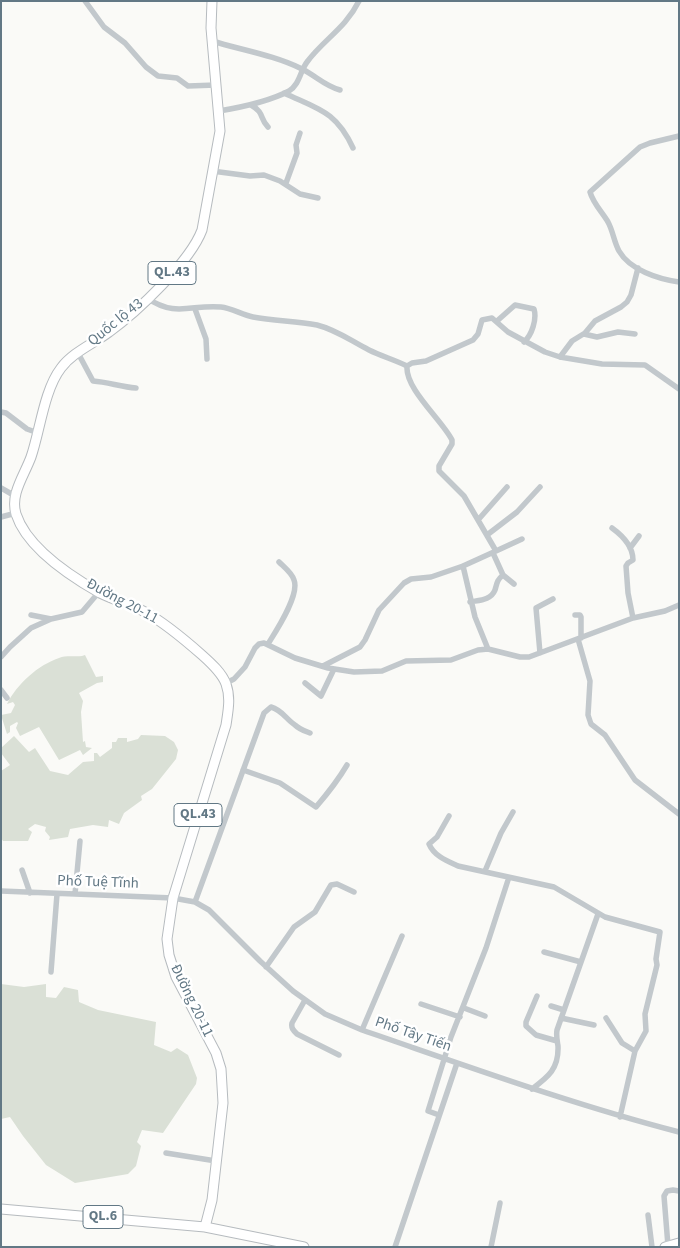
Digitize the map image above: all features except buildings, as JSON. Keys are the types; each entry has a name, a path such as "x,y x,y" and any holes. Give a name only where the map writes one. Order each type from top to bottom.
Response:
{"highway":[{"name":"Quốc lộ 43","path":"15,496 32,454 55,377 65,363 110,331 147,298 196,245 202,230 220,131 210,15 212,1"},
{"name":"Đường 20-11","path":"15,496 16,513 27,537 60,566 99,592 144,612 155,619 212,664 226,684 230,704 226,725 173,898 167,939 169,956 176,977 216,1053 221,1069 223,1102 212,1200 205,1226"},
{"name":"QL.6","path":"1,1209 205,1226 304,1247"},
{"path":"666,1246 679,1243"}],"street":[{"path":"85,1 104,28 125,43 146,67 158,76 177,78 188,86 216,85"},
{"path":"219,111 251,105 284,93 292,88 308,61 350,17 359,1"},
{"path":"212,41 272,58 303,70 326,85 340,90"},
{"path":"284,93 328,113 341,125 353,148"},
{"path":"251,105 260,111 264,123 268,126"},
{"path":"286,183 297,153 296,145 300,133"},
{"path":"679,136 640,147 590,192 609,224 619,251 625,258 638,268 659,278 679,282"},
{"path":"212,171 250,176 264,175 286,183 300,194 318,198"},
{"path":"560,357 572,341 584,334 595,321 627,302 638,268"},
{"path":"147,298 162,306 174,309 227,308 253,317 319,326 340,333 367,349 407,366"},
{"path":"497,321 515,305 534,309 536,313 532,330 524,342"},
{"path":"195,309 206,339 207,359"},
{"path":"407,366 412,363 426,361 473,340 478,334 484,319 492,318 504,329 537,349 560,357 602,364 645,365 679,390"},
{"path":"584,334 597,337 618,332 634,334"},
{"path":"78,353 92,381 104,381 122,387 136,388"},
{"path":"407,366 407,373 412,384 452,440 452,444 438,469 461,491 487,535 503,575 514,584"},
{"path":"1,412 6,413 23,427 38,433"},
{"path":"478,520 507,487"},
{"path":"487,535 517,512 540,487"},
{"path":"1,488 15,496"},
{"path":"1,517 16,513"},
{"path":"612,528 630,548 634,558 627,564 633,618"},
{"path":"630,548 639,536"},
{"path":"323,666 360,647 379,610 404,582 431,577 463,566 522,540"},
{"path":"268,644 286,612 295,588 294,578 279,562"},
{"path":"463,566 470,602 488,649"},
{"path":"470,602 492,596 498,580 503,575"},
{"path":"1,657 31,628 51,619 82,612 99,592"},
{"path":"540,653 536,608 553,599"},
{"path":"226,684 234,679 245,667 259,644 268,644 295,658 334,669 354,672 377,672 406,661 444,661 463,657 478,650 488,649 525,658 633,618 665,611 679,605"},
{"path":"31,615 51,619"},
{"path":"575,615 581,618 580,638 590,681 588,715 591,724 608,739 635,780 679,814"},
{"path":"305,683 321,696 334,669"},
{"path":"1,690 7,698"},
{"path":"195,902 264,713 271,707 275,708 297,727 310,733"},
{"path":"243,770 280,783 316,807 324,795 333,788 347,765"},
{"path":"485,871 500,833 513,812"},
{"path":"449,816 437,837 429,846 432,851 447,861 458,866 554,887 598,914 660,932 656,959 657,965 645,1014 646,1031 635,1051 620,1117"},
{"path":"76,894 80,841"},
{"path":"22,870 30,892"},
{"path":"439,1115 428,1111 444,1059 486,948 509,876"},
{"path":"266,967 294,926 315,912 331,885 337,884 354,892"},
{"name":"Phố Tuệ Tĩnh","path":"4,891 173,898"},
{"path":"51,972 57,894"},
{"name":"Phố Tây Tiến","path":"173,898 195,902 209,910 266,967 305,1000 325,1014 362,1030 457,1063 395,1247"},
{"path":"532,1089 554,1070 558,1049 556,1030 562,1018 598,914"},
{"path":"362,1030 402,936"},
{"path":"544,952 581,962"},
{"path":"537,996 526,1026 536,1035 557,1041"},
{"path":"305,1000 292,1023 293,1030 297,1034 339,1055"},
{"path":"421,1004 460,1017"},
{"path":"551,1006 564,1010"},
{"path":"464,1008 485,1016"},
{"path":"562,1018 594,1025"},
{"path":"606,1018 622,1043 635,1051"},
{"path":"457,1063 620,1117 679,1132"},
{"path":"166,1153 216,1161"},
{"path":"666,1246 664,1196 667,1192 673,1190 679,1191"},
{"path":"491,1247 500,1203"},
{"path":"648,1215 652,1247"}],"shaded area":[{"path":"85,655 96,677 103,676 103,682 97,683 79,693 83,701 81,712 83,742 85,741 86,747 92,748 83,755 80,750 59,760 39,727 20,736 16,728 17,722 10,726 10,732 7,734 1,715 11,713 15,705 13,702 7,704 16,689 36,670 51,661 59,658"},
{"path":"141,735 165,736 174,742 178,750 176,759 152,789 141,796 142,800 124,813 119,824 109,820 108,827 93,825 70,829 68,837 49,840 50,837 45,831 46,827 35,824 28,829 32,832 28,841 3,841 1,838 1,771 10,765 1,753 1,748 14,736 29,752 35,748 50,771 68,775 83,762 94,761 94,753 97,753 100,757 112,748 112,742 116,742 118,738 127,738 127,742 138,739"},
{"path":"1,984 24,987 46,984 46,997 56,998 64,987 78,990 79,1002 98,1010 156,1022 154,1045 171,1052 177,1048 188,1055 197,1078 196,1084 163,1133 142,1130 137,1142 141,1146 136,1166 128,1174 75,1183 46,1165 10,1117 1,1119"}]}
